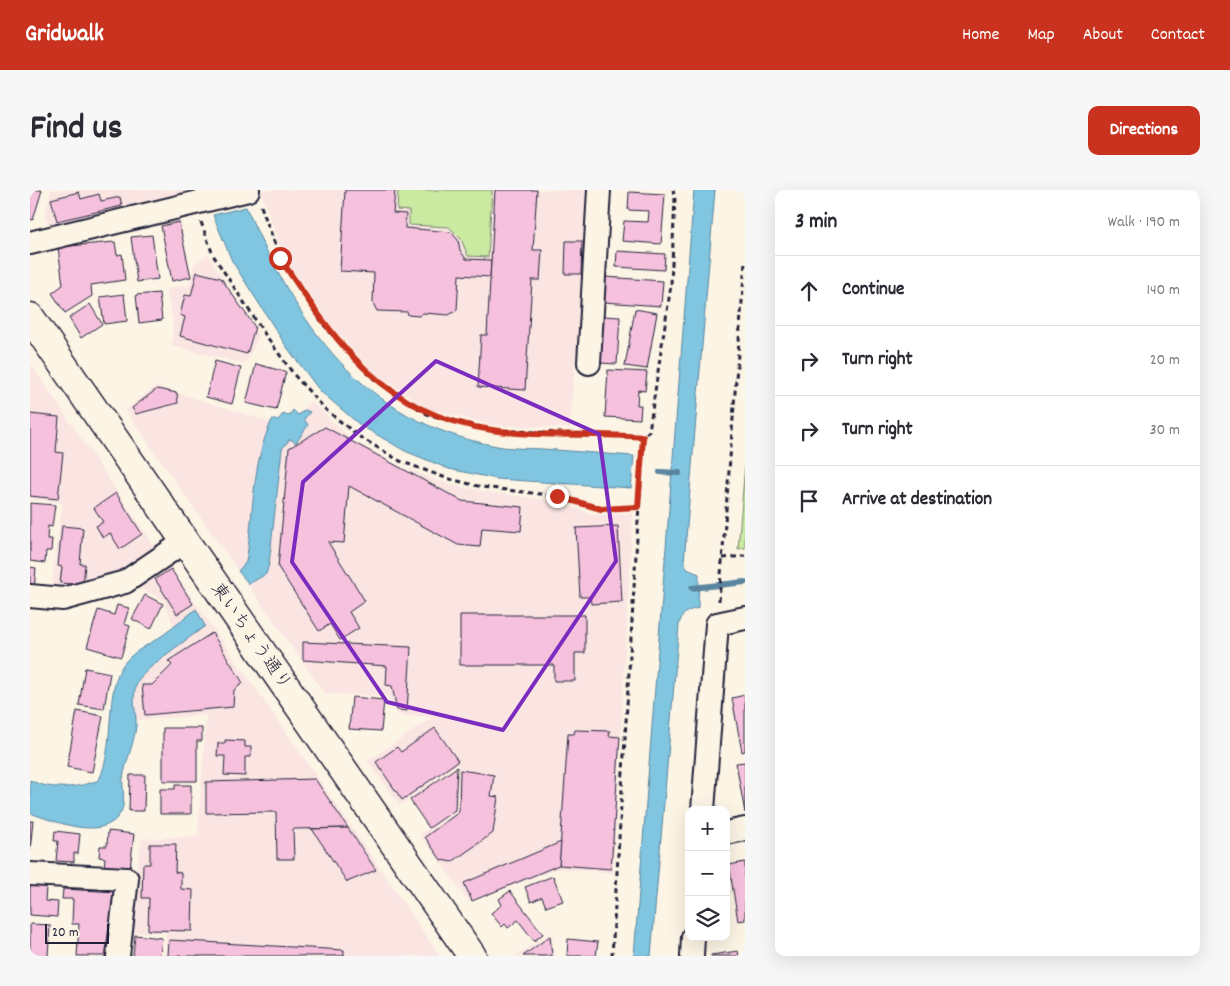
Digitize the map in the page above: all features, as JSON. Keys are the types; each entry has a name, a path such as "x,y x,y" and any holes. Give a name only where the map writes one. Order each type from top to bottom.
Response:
{"main road":[{"name":"東いちょう通り","path":"30,317 472,956"}],"street":[{"path":"589,363 598,190"},
{"path":"30,243 195,204 253,194"},
{"path":"30,596 63,599 125,582 184,542"},
{"path":"703,806 717,624 745,618"},
{"path":"730,832 745,829"},
{"path":"30,874 127,879 118,956"},
{"path":"692,956 694,941"}],"path":[{"path":"612,956 643,437 649,430 671,285 675,199 673,190"},
{"path":"253,194 280,258 324,325 372,377 427,414 492,430 643,437"},
{"path":"195,204 213,255 264,333 295,376 326,410 360,437 400,461 446,478 482,487 557,496 601,509 638,507"},
{"path":"719,604 745,262"},
{"path":"723,558 745,556"}],"highlighted area":[{"path":"436,361 599,434 616,561 503,730 387,702 292,562 303,482"}],"shaded area":[{"path":"51,190 184,190 186,197 50,227 45,215"},
{"path":"260,190 590,190 582,357 575,362 570,428 492,425 429,409 375,374 328,322 283,255"},
{"path":"208,254 259,336 245,364 172,346 173,321 166,289 190,285 194,264"},
{"path":"30,363 159,553 124,578 51,592 62,503 30,499"},
{"path":"156,386 279,425 291,421 311,401 352,440 399,466 445,483 482,491 552,501 596,515 633,513 613,873 557,869 469,902 420,834 457,811 458,764 400,806 368,761 433,717 398,715 387,696 325,694 125,410"},
{"path":"167,562 440,956 165,956 166,933 129,932 135,875 142,839 198,836 206,715 121,721 129,670 175,628 163,600 135,585"},
{"path":"551,933 555,956 515,956"}],"green space":[{"path":"398,190 492,190 488,257 468,256 461,239 449,227 409,225 409,211 397,210"},
{"path":"745,464 745,548 738,549"}],"water":[{"path":"694,190 715,190 684,562 687,569 699,574 698,608 685,613 679,625 651,956 634,956"},
{"path":"246,207 288,291 313,328 340,362 371,391 407,415 449,433 497,446 634,456 631,488 497,479 449,469 405,451 360,425 320,391 286,346 232,261 213,215"},
{"path":"293,410 298,415 305,410 310,412 304,419 308,425 296,443 290,439 282,449 269,564 266,574 249,584 238,571 246,562 260,454 272,420 278,420 283,414 289,416"},
{"path":"196,609 205,626 159,660 138,681 134,693 136,726 123,778 123,804 121,812 113,821 103,826 92,828 52,821 30,813 30,780 46,786 64,787 82,785 99,780 107,752 113,693 121,668 135,653 163,635"}],"building":[{"path":"30,190 42,190 33,220 30,219"},
{"path":"345,190 395,190 393,213 406,214 405,228 451,232 458,240 460,250 466,259 491,260 490,277 459,275 457,310 449,315 423,313 419,316 408,315 407,312 377,311 373,303 374,273 340,271"},
{"path":"495,190 537,190 533,250 542,250 540,280 532,280 525,390 478,387 481,335 487,335"},
{"path":"79,192 81,199 99,194 101,201 120,197 122,206 57,221 51,199"},
{"path":"629,192 665,194 661,244 622,241 624,221 648,222 649,211 628,210"},
{"path":"179,222 191,277 172,281 161,226"},
{"path":"152,235 158,279 137,282 131,237"},
{"path":"566,241 582,241 581,274 565,274"},
{"path":"115,242 117,255 122,254 125,280 91,285 92,296 65,313 52,293 63,285 58,247"},
{"path":"617,251 665,254 664,270 616,267"},
{"path":"197,272 221,278 255,327 247,354 180,336 185,317 180,315 185,295 191,296"},
{"path":"605,277 663,281 661,306 603,302"},
{"path":"159,293 162,320 139,323 136,295"},
{"path":"124,294 127,321 104,324 100,297"},
{"path":"90,304 102,324 81,338 69,318"},
{"path":"635,309 657,313 647,369 625,366"},
{"path":"603,316 620,317 617,364 600,363"},
{"path":"215,361 241,368 232,404 206,397"},
{"path":"256,364 286,372 276,410 246,403"},
{"path":"608,370 647,372 645,391 638,390 637,405 641,405 640,419 605,417"},
{"path":"157,389 177,393 178,403 136,414 132,408"},
{"path":"30,414 59,417 56,452 63,453 58,499 30,496"},
{"path":"325,427 462,501 523,507 521,531 482,528 480,547 458,545 349,486 344,543 328,542 365,601 349,612 359,628 340,640 330,624 319,631 278,567 289,448"},
{"path":"116,493 142,534 120,549 110,533 103,538 96,526 103,522 94,508"},
{"path":"30,503 55,505 52,527 48,526 47,539 52,539 51,551 46,551 45,563 30,561"},
{"path":"62,526 83,528 80,564 85,564 83,585 60,583 62,567 58,566"},
{"path":"618,526 622,602 591,604 590,597 580,597 576,528"},
{"path":"30,567 36,568 34,590 30,590"},
{"path":"171,569 193,604 177,614 155,579"},
{"path":"145,595 163,604 151,629 132,619"},
{"path":"117,605 129,608 124,624 130,626 121,657 87,647 98,610 114,615"},
{"path":"460,615 585,615 585,653 575,653 575,681 554,681 554,665 460,665"},
{"path":"212,633 243,683 234,690 233,707 145,715 142,685 152,685 172,665 168,661"},
{"path":"303,642 411,647 407,711 397,710 392,686 386,685 387,666 303,660"},
{"path":"85,668 110,673 104,709 79,705"},
{"path":"745,695 745,751 742,752 732,698"},
{"path":"352,697 384,700 381,731 349,729"},
{"path":"77,711 103,716 92,772 67,767"},
{"path":"163,728 202,728 202,741 197,741 197,781 163,781"},
{"path":"435,728 458,761 402,800 376,762 397,747 401,752"},
{"path":"575,730 610,731 609,736 620,737 611,869 559,865 568,734 574,734"},
{"path":"225,740 245,741 245,747 251,747 251,757 245,757 245,776 224,775 225,756 217,756 218,743 225,743"},
{"path":"745,762 745,813 736,763"},
{"path":"457,767 455,810 429,828 410,800"},
{"path":"460,770 494,775 491,796 498,797 493,833 452,862 441,860 425,837 459,812"},
{"path":"130,775 145,775 144,811 129,811"},
{"path":"315,779 348,828 293,829 294,859 277,859 276,812 206,813 206,782"},
{"path":"175,785 191,785 191,814 160,814 160,789 175,789"},
{"path":"30,821 33,821 30,851"},
{"path":"348,828 376,870 347,882 312,829"},
{"path":"55,831 80,834 78,854 74,853 74,862 56,861 58,841 54,841"},
{"path":"108,831 134,834 130,869 104,867 105,858 99,857 100,846 107,846"},
{"path":"561,842 559,865 472,901 464,883"},
{"path":"150,844 176,844 175,872 181,873 181,889 193,890 192,931 148,930 149,898 142,898 143,864 150,864"},
{"path":"745,862 745,920 738,921 730,865"},
{"path":"553,876 563,901 546,907 542,897 531,902 525,887"},
{"path":"30,886 46,887 45,901 58,902 57,917 30,915"},
{"path":"63,889 117,892 115,915 111,914 109,956 77,956 79,924 72,924 73,899 62,899"},
{"path":"510,891 543,934 534,941 518,920 508,928 505,924 502,927 491,913 502,905 499,899"},
{"path":"30,924 50,925 48,956 30,956"},
{"path":"135,935 162,938 160,956 133,956"},
{"path":"550,936 552,956 523,956"},
{"path":"568,939 598,942 596,956 567,956"},
{"path":"169,940 344,950 344,956 168,956"},
{"path":"738,951 739,956 711,956 711,955"}],"waterway":[{"path":"660,472 679,473"},
{"path":"692,588 745,582"}],"route":[{"path":"280,258 324,325 372,377 427,414 492,430 643,437 638,507 601,509 557,496"}]}
